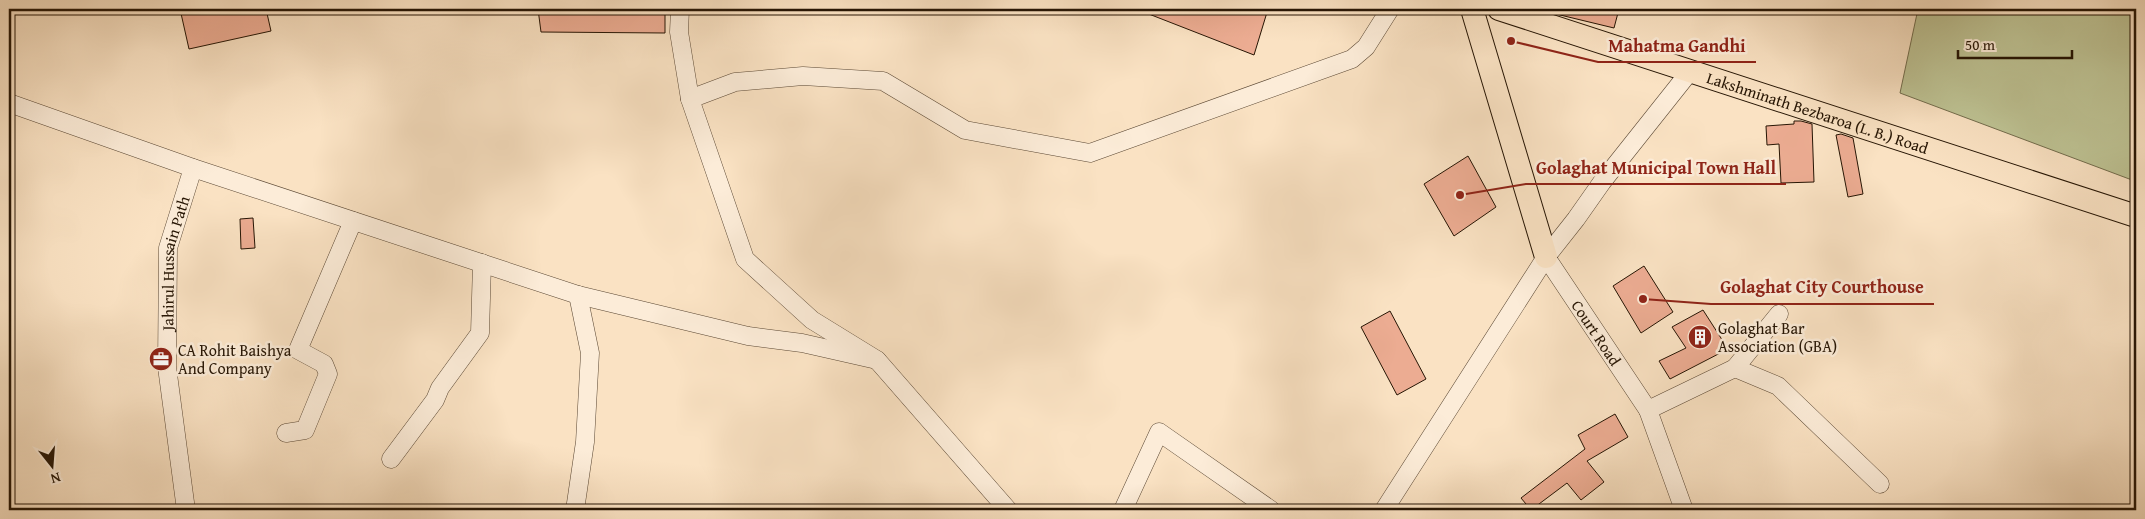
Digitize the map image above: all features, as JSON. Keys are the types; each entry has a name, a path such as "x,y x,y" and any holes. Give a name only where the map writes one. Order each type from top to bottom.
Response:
{"main road":[{"path":"1472,9 1546,258"},
{"name":"Lakshminath Bezbaroa (L. B.) Road","path":"1499,9 2136,216"}],"street":[{"path":"680,9 679,32 690,99 745,259 812,320 877,360 1008,510"},
{"path":"690,99 735,82 803,76 883,81 965,130 1090,153 1352,58 1366,47 1390,9"},
{"path":"1384,510 1546,258 1602,182 1691,70"},
{"path":"9,103 193,168 578,295 748,336 802,343 877,360"},
{"name":"Jahirul Hussain Path","path":"186,510 167,367 168,248 193,168"},
{"path":"286,433 305,430 328,374 324,364 298,350 353,220"},
{"name":"Court Road","path":"1546,258 1648,410 1684,510"},
{"path":"391,459 435,400 440,388 480,333 482,263"},
{"path":"575,510 585,442 590,353 578,295"},
{"path":"1648,410 1735,368 1780,314"},
{"path":"1735,368 1778,386 1880,484"},
{"path":"1123,510 1159,432 1271,510"}],"green space":[{"path":"1918,9 2136,9 2136,166 2132,180 1900,93"}],"water":[{"path":"555,9 651,9 651,11 556,13"}],"building":[{"path":"180,9 266,9 271,31 189,49"},
{"path":"538,9 555,9 556,13 665,9 665,33 541,32"},
{"path":"1136,9 1268,9 1254,55"},
{"path":"1554,9 1619,9 1614,28 1556,14"},
{"path":"1794,121 1812,124 1814,182 1781,183 1779,144 1767,145 1766,126 1794,124"},
{"path":"1841,134 1853,138 1863,194 1848,197 1836,135"},
{"path":"1468,156 1496,207 1454,236 1424,184"},
{"path":"253,218 255,248 241,249 240,219"},
{"path":"1644,266 1673,312 1641,333 1613,286"},
{"name":"Golaghat Bar Association (GBA)","path":"1703,310 1728,349 1670,379 1659,361 1686,348 1672,327"},
{"path":"1390,311 1426,379 1397,395 1361,327"},
{"path":"1615,414 1628,437 1587,461 1604,482 1581,500 1567,483 1531,510 1521,498 1585,449 1578,435"}],"place":[{"name":"Mahatma Gandhi","path":"1511,41"},
{"name":"Golaghat Municipal Town Hall","path":"1460,195"},
{"name":"Golaghat City Courthouse","path":"1643,299"},
{"name":"Golaghat Bar Association (GBA)","path":"1700,337"},
{"name":"CA Rohit Baishya And Company","path":"161,359"}]}
